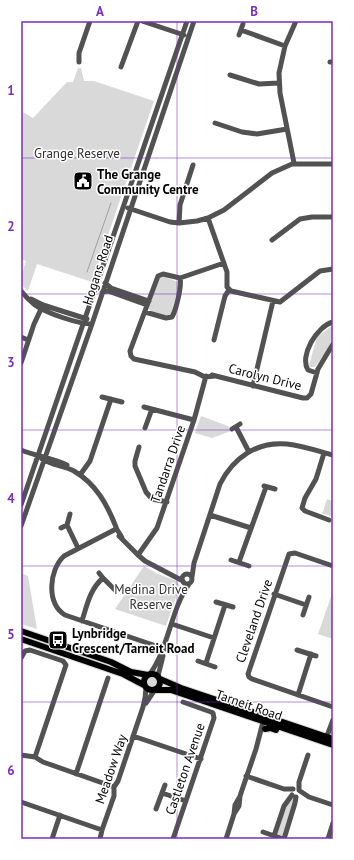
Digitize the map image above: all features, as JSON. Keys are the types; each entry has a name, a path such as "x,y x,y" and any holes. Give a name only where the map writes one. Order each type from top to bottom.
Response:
{"main road":[{"path":"21,631 111,662 131,672 159,678 160,685 155,690 149,690 145,686 123,674 21,639"},
{"path":"145,686 144,679 149,675"},
{"name":"Tarneit Road","path":"159,678 265,722 331,740"},
{"name":"Tarneit Road","path":"155,690 171,690 299,734 331,740"}],"street":[{"path":"79,62 79,53 90,21"},
{"path":"121,67 138,21"},
{"path":"142,21 188,37"},
{"name":"Hogans Road","path":"21,505 187,21"},
{"name":"Hogans Road","path":"21,526 92,324 194,21"},
{"path":"294,163 279,83 280,65 285,46 296,21"},
{"path":"243,24 240,33 285,46"},
{"path":"230,75 260,84 279,83"},
{"path":"215,123 242,132 257,134 287,128"},
{"path":"123,206 158,219 179,223 198,221 224,210 272,173 294,163 333,164"},
{"path":"179,223 180,205 193,165"},
{"path":"129,189 136,191"},
{"path":"272,240 300,220 312,217 333,217"},
{"path":"208,218 224,263 227,287 229,290 224,302 214,340"},
{"path":"180,278 181,285 172,317 166,318 145,312 158,276 163,274 180,278 224,263"},
{"path":"229,290 273,301 282,301 320,271 333,269"},
{"path":"105,283 111,288 148,303"},
{"path":"21,291 28,298 42,307 86,318 92,324"},
{"path":"102,292 108,291 148,303"},
{"path":"253,386 273,301"},
{"path":"21,363 28,340 42,307"},
{"path":"58,312 84,324 92,324"},
{"name":"Carolyn Drive","path":"145,312 130,351 130,356 134,359 202,373 206,376 212,374 303,398 309,397 312,392 317,373"},
{"path":"333,322 329,323 318,332 311,341 305,364 308,370 317,373 320,365 333,344"},
{"path":"21,337 28,340"},
{"name":"Tandarra Drive","path":"138,555 157,528 194,420 206,376"},
{"path":"102,397 122,402"},
{"path":"80,475 90,461 111,399"},
{"path":"144,407 194,420"},
{"path":"144,429 152,409"},
{"path":"236,427 249,452"},
{"path":"159,678 160,662 185,583 183,578 188,575 194,563 224,476 237,460 249,452 269,444 286,444 333,455"},
{"path":"139,447 134,466 146,492 152,499 166,502"},
{"path":"21,450 44,458 80,475 95,487 106,505 115,529 138,555 154,566 185,583 192,581 188,575"},
{"path":"324,453 316,479 305,498 302,508 305,511 329,520"},
{"path":"239,562 265,486 275,489"},
{"path":"70,514 67,526 78,548"},
{"path":"210,515 251,528"},
{"path":"61,528 67,526"},
{"path":"115,529 78,548 60,560 52,577 52,586 57,608 65,615 164,649"},
{"name":"Cleveland Drive","path":"333,566 295,553 290,553 287,557 274,594 248,675 252,679 333,707"},
{"path":"231,560 249,566"},
{"path":"99,573 116,591"},
{"path":"171,575 188,575"},
{"path":"82,621 91,591 103,578"},
{"path":"274,594 306,606"},
{"path":"303,615 309,597"},
{"path":"216,602 233,607"},
{"path":"206,663 225,605"},
{"path":"172,624 214,638"},
{"path":"21,658 25,651 30,650 63,661 66,665 35,758"},
{"path":"297,650 314,655 298,695"},
{"path":"198,661 215,667"},
{"path":"149,675 160,662"},
{"path":"76,774 108,678"},
{"name":"Meadow Way","path":"100,839 114,796 114,787 118,781 144,707 146,698 145,686"},
{"name":"Meadow Way","path":"144,707 155,690"},
{"name":"Castleton Avenue","path":"173,839 201,759 214,715 211,712 183,702"},
{"path":"331,740 333,720"},
{"path":"226,839 234,814 239,806 240,796 246,776 265,722"},
{"path":"134,736 201,759"},
{"path":"21,755 35,758 114,787"},
{"path":"274,836 284,806 295,793 308,755"},
{"path":"246,776 333,805"},
{"path":"156,809 165,785"},
{"path":"162,793 186,801"},
{"path":"263,832 284,839 296,803 295,793"},
{"path":"21,802 102,830"},
{"path":"52,839 60,816"},
{"path":"328,839 333,823"}],"green space":[{"name":"Grange Reserve","path":"78,68 81,68 84,81 94,81 154,101 92,282 37,264 28,291 21,284 21,276 26,261 21,259 21,111 33,118 67,82 73,82"},
{"path":"163,276 178,282 179,285 171,314 168,315 155,313 148,308 158,279"},
{"path":"333,325 332,338 328,348 315,367 310,367 309,365 317,337"},
{"path":"201,416 228,426 231,431 212,438 195,433"},
{"path":"327,499 333,501 333,517 321,513 323,512"},
{"name":"Medina Drive Reserve","path":"144,566 158,574 177,581 180,586 166,626 115,609"},
{"path":"21,573 28,576 37,629 21,624"},
{"path":"333,591 333,639 318,634"},
{"path":"61,648 113,666 125,672 86,659"},
{"path":"152,677 157,682 152,687 147,682"},
{"path":"292,798 295,798 283,836 280,837 277,834 286,804"}],"waterway":[{"path":"87,272 111,203"}],"place":[{"name":"The Grange Community Centre","path":"83,181"},
{"name":"Lynbridge Crescent/Tarneit Road","path":"58,640"}]}
